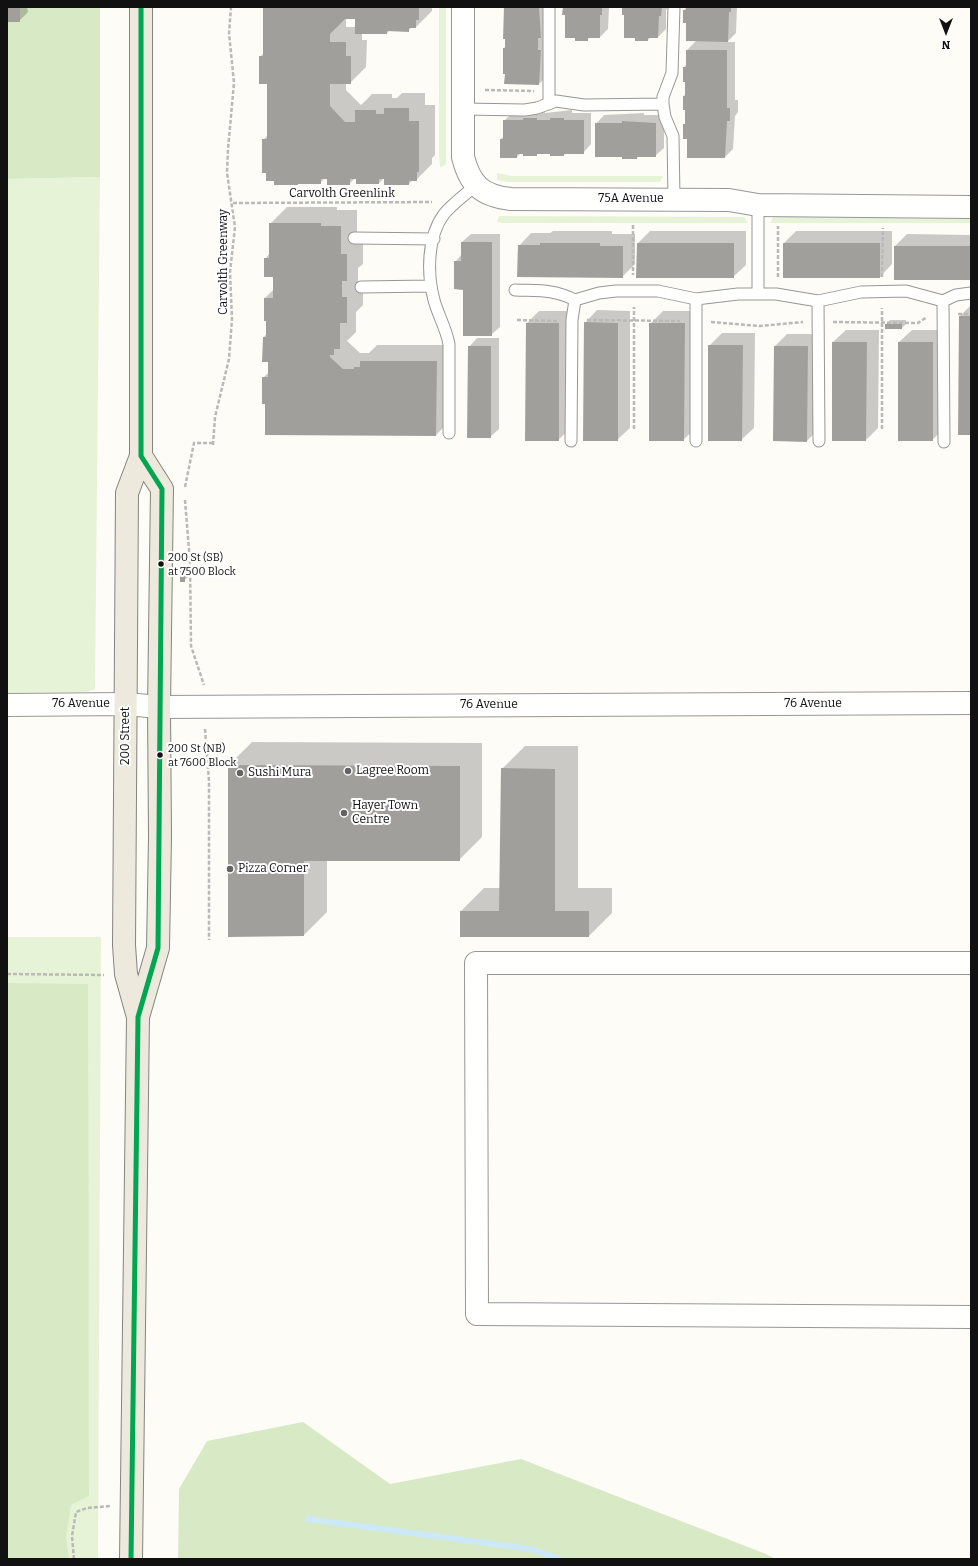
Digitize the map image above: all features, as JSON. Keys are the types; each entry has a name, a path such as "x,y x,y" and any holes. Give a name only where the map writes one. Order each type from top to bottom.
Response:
{"main road":[{"name":"200 Street","path":"138,1018 126,974 124,945 127,493 141,456 141,7"},
{"name":"200 Street","path":"131,1559 138,1018 158,948 160,837 159,707 162,489 141,456"}],"street":[{"path":"463,7 462,109 464,157 470,177 476,185"},
{"name":"75A Avenue","path":"476,185 482,191 490,195 511,199 674,199 729,200 758,205 971,207"},
{"name":"76 Avenue","path":"7,705 126,704 159,707 971,703"},
{"path":"971,963 476,963 477,1314 971,1317"}],"lane":[{"path":"549,7 549,104"},
{"path":"674,7 672,73 663,104 665,116 673,136 674,199"},
{"path":"462,109 525,110 549,104 567,102 584,105 663,104"},
{"path":"449,432 449,344 447,334 434,302 430,286 430,265 436,230 444,214 476,185"},
{"path":"758,205 758,293"},
{"path":"354,238 434,239"},
{"path":"361,287 430,286"},
{"path":"515,290 550,291 562,294 575,300 599,292 616,291 658,292 696,299 758,293 818,300 861,292 906,291 944,300 956,295 971,293"},
{"path":"696,299 696,441"},
{"path":"571,441 572,320 575,300"},
{"path":"818,300 819,441"},
{"path":"944,300 944,442"}],"path":[{"name":"Carvolth Greenway","path":"185,492 186,474 194,443 213,444 215,417 231,344 232,305 230,272 235,226 228,173 228,149 234,83 229,33 231,7"},
{"path":"482,90 539,91"},
{"name":"Carvolth Greenlink","path":"233,203 430,203 436,200"},
{"path":"882,282 883,225"},
{"path":"633,226 634,281"},
{"path":"778,226 778,277"},
{"path":"634,301 634,429"},
{"path":"882,301 882,429"},
{"path":"831,322 918,323 931,314"},
{"path":"955,314 971,314"},
{"path":"517,320 561,321"},
{"path":"583,320 685,322"},
{"path":"708,322 731,322 760,326 808,322"},
{"path":"185,499 190,562 191,646 204,685"},
{"path":"205,729 209,781 209,940"},
{"path":"7,974 126,974"},
{"path":"74,1559 72,1536 76,1512 87,1508 131,1505"}],"green space":[{"path":"7,7 100,7 100,177 7,179"},
{"path":"439,7 446,7 446,165 440,167 439,154"},
{"path":"497,173 512,176 663,176 660,182 507,182 497,180"},
{"path":"100,177 95,689 87,692 7,693 7,179"},
{"path":"499,216 744,217 748,223 502,223 497,222"},
{"path":"773,217 971,217 971,223 770,223"},
{"path":"7,937 101,937 98,1559 7,1559"},
{"path":"7,983 88,984 89,1496 71,1505 66,1536 69,1559 7,1559"},
{"path":"303,1422 390,1484 521,1459 766,1554 775,1559 178,1559 179,1489 207,1441"}],"building":[{"path":"7,7 20,7 20,22 7,22"},
{"path":"263,7 419,7 419,20 416,20 416,28 409,28 409,32 387,31 387,34 355,34 355,19 345,19 330,34 330,42 346,42 346,56 351,56 351,84 330,84 330,106 345,122 355,122 355,110 376,110 376,114 384,114 384,108 409,108 409,121 419,121 419,172 417,172 417,181 409,181 409,185 384,185 384,179 379,179 379,184 356,184 356,179 350,179 350,185 327,185 327,179 321,179 321,184 274,185 274,181 266,181 266,173 262,173 262,139 267,139 267,84 259,84 259,56 263,56"},
{"path":"504,7 539,7 541,38 538,38 538,50 541,50 539,85 504,84"},
{"path":"563,7 602,7 602,15 600,15 600,38 588,38 588,41 575,41 575,38 565,38 565,15 562,15"},
{"path":"622,7 662,7 661,16 659,16 658,38 648,38 648,41 635,41 635,38 624,38 624,15 622,15"},
{"path":"686,7 731,7 731,12 729,12 728,42 686,41 686,23 683,23 683,10 686,10"},
{"path":"686,50 727,50 727,108 730,108 730,121 727,121 725,158 687,158 687,139 683,139 685,110 683,110 683,96 685,96 685,82 683,82 683,67 686,67"},
{"path":"523,118 537,118 537,120 564,118 564,120 584,120 584,154 550,156 550,154 537,154 537,156 523,156 523,154 517,154 517,158 500,158 500,139 503,139 503,120 523,120"},
{"path":"622,121 656,123 656,157 622,159 622,157 595,157 595,123 622,123"},
{"path":"269,223 321,223 321,226 341,226 341,254 347,254 347,281 342,281 342,297 347,297 347,323 340,323 340,349 334,349 334,355 330,355 330,357 343,369 354,369 354,367 360,367 360,361 437,361 436,436 265,435 265,404 262,404 262,377 268,377 268,362 262,362 263,337 266,337 264,298 273,298 273,277 264,277 264,258 269,258"},
{"path":"461,242 492,242 492,336 463,336 463,290 454,289 454,261 461,261"},
{"path":"540,243 600,243 600,246 623,246 623,278 517,277 518,245 540,245"},
{"path":"637,243 734,243 734,278 636,278"},
{"path":"783,243 880,243 880,278 783,278"},
{"path":"894,246 971,246 971,280 894,280"},
{"path":"959,316 971,316 971,435 958,435"},
{"path":"584,322 618,323 618,441 583,441"},
{"path":"526,323 559,323 559,441 525,441"},
{"path":"649,323 685,323 684,441 649,441"},
{"path":"885,324 902,324 902,329 885,329"},
{"path":"832,342 867,342 866,441 832,441"},
{"path":"898,342 933,342 933,441 898,441"},
{"path":"708,345 743,345 742,441 708,441"},
{"path":"468,346 491,346 491,438 467,438"},
{"path":"774,346 808,346 807,442 773,441"},
{"path":"180,570 185,570 185,582 180,582"},
{"name":"Hayer Town Centre","path":"228,765 460,766 460,861 304,861 304,936 228,937"},
{"path":"501,768 555,769 555,911 589,911 589,937 460,937 460,911 499,911"}],"waterway":[{"path":"308,1519 531,1549 559,1559"}],"transit line":[{"path":"131,1559 138,1017 158,948 162,489 141,456 141,7"}],"place":[{"name":"200 St (SB) at 7500 Block","path":"161,564"},
{"name":"200 St (NB) at 7600 Block","path":"160,755"},
{"name":"Lagree Room","path":"348,771"},
{"name":"Sushi Mura","path":"240,773"},
{"name":"Hayer Town Centre","path":"344,813"},
{"name":"Pizza Corner","path":"230,869"}]}
